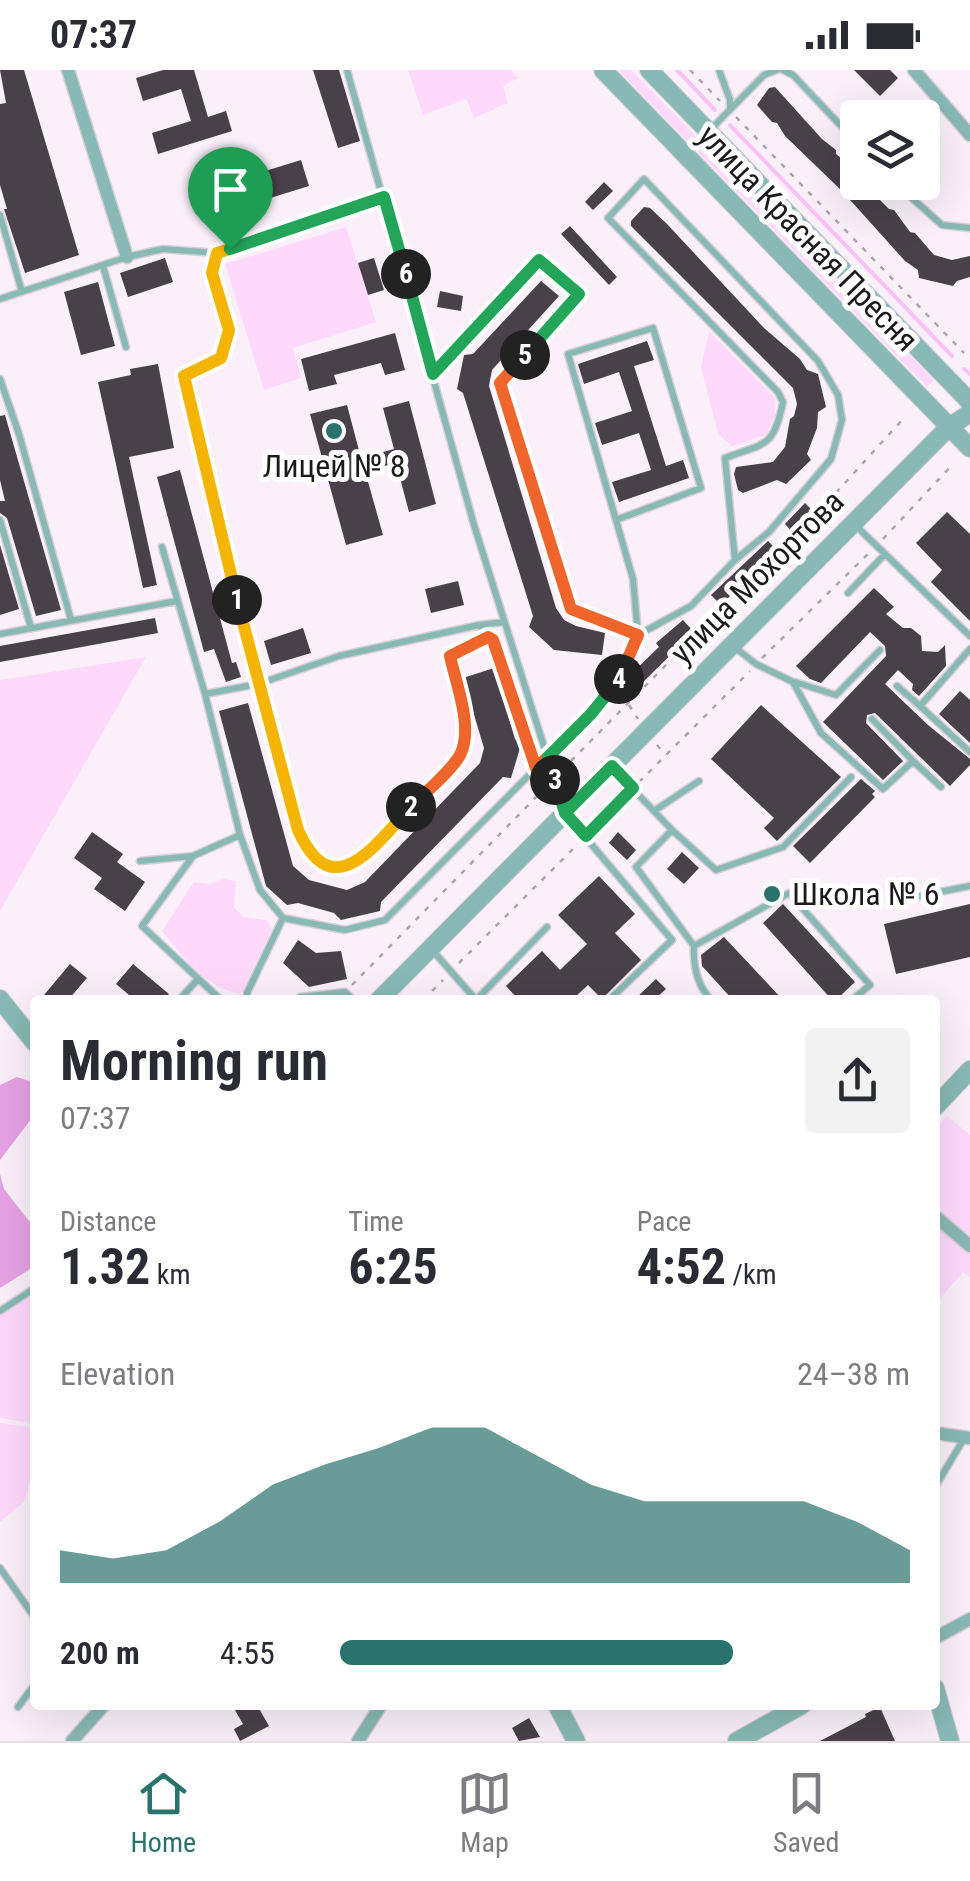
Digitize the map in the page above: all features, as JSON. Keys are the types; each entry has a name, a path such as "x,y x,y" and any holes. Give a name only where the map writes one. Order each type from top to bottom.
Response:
{"street":[{"path":"68,70 127,257"},
{"name":"улица Красная Пресня","path":"602,70 970,448"},
{"name":"улица Красная Пресня","path":"650,70 970,402"},
{"path":"914,70 970,134"},
{"name":"улица Мохортова","path":"383,995 949,426 970,413"},
{"path":"0,999 30,1036"},
{"path":"940,1102 970,1070"},
{"path":"940,1220 970,1246"},
{"path":"940,1434 967,1438"},
{"path":"940,1633 970,1619"},
{"path":"940,1706 950,1741"},
{"path":"72,1741 100,1710"},
{"path":"358,1741 378,1710"},
{"path":"560,1710 576,1741"},
{"path":"737,1741 793,1710"}],"lane":[{"path":"347,70 504,622 565,813 672,940 614,995"},
{"path":"719,70 730,110"},
{"path":"710,130 764,75 780,70 792,75 840,125"},
{"path":"433,374 539,260 579,294 500,383 571,609 638,635 692,606 734,560 769,532 832,459 842,420 838,396 818,361 644,178 608,218 778,392 783,402 778,428 767,442 725,458 734,560"},
{"path":"0,299 163,249 217,253 384,197"},
{"path":"914,200 942,225 970,228"},
{"path":"0,215 22,292"},
{"path":"217,253 212,273 229,330 221,358 184,376 258,684 298,830 309,854 320,863 338,867 362,858 460,755 464,736 462,713 450,656 488,637"},
{"path":"103,266 126,347"},
{"path":"162,547 205,694 240,835 260,890 283,918 345,930 385,920 617,684 638,635 633,578 616,520 568,354 653,328 700,488 616,520"},
{"path":"0,379 71,620"},
{"path":"0,520 31,628"},
{"path":"854,523 970,636"},
{"path":"848,593 886,554"},
{"path":"0,634 177,601"},
{"path":"205,694 258,684 339,656 479,624 504,622"},
{"path":"479,624 493,640 536,768"},
{"path":"732,645 756,664 793,682 836,695 880,650"},
{"path":"920,706 970,649"},
{"path":"793,682 821,734 884,789 913,761"},
{"path":"897,686 970,752"},
{"path":"872,719 941,787"},
{"path":"612,766 716,870 783,847 851,777"},
{"path":"654,811 699,780"},
{"path":"672,830 636,867 694,946 693,962 706,995"},
{"path":"140,862 193,856 240,835"},
{"path":"193,856 142,926 216,995"},
{"path":"894,901 970,886"},
{"path":"694,946 788,893 870,984 858,995"},
{"path":"248,995 283,918"},
{"path":"481,995 547,928"},
{"path":"430,948 472,995"},
{"path":"184,995 198,979"},
{"path":"318,995 348,995"},
{"path":"0,1311 30,1291"},
{"path":"940,1479 967,1438"},
{"path":"0,1568 30,1611"},
{"path":"18,1708 30,1691"}],"path":[{"path":"690,70 964,353"},
{"path":"345,992 819,510 904,418"},
{"path":"428,995 953,464"},
{"path":"628,703 640,721"},
{"path":"658,744 666,756"}],"shaded area":[{"path":"408,70 511,70 518,78 503,86 508,103 474,118 466,99 423,115"},
{"path":"618,70 631,70 934,380 927,387"},
{"path":"346,227 376,322 293,348 301,378 264,390 225,264"},
{"path":"709,331 775,398 775,416 766,435 732,446 718,434 701,367"},
{"path":"146,657 0,911 0,680"},
{"path":"223,879 236,881 234,907 243,917 266,920 272,929 241,994 206,979 162,931 194,882 209,884"},
{"path":"17,1077 30,1081 30,1121 0,1160 0,1085"},
{"path":"947,1116 970,1135 970,1238 940,1212 940,1124"},
{"path":"0,1174 4,1189 30,1221 30,1269 0,1288"},
{"path":"940,1225 970,1251 970,1277 963,1272 940,1299"},
{"path":"30,1296 30,1423 0,1418 0,1315"},
{"path":"0,1423 30,1427 30,1482 25,1501 0,1522"}],"building":[{"path":"0,70 24,70 79,255 25,273 0,185 0,104 6,103"},
{"path":"163,70 194,70 208,117 226,111 232,131 158,154 152,133 191,121 181,89 143,101 136,78"},
{"path":"313,70 339,70 360,141 338,148"},
{"path":"854,70 890,70 898,78 880,96"},
{"path":"775,87 836,150 840,157 840,189 757,105 769,88"},
{"path":"301,160 309,186 231,210 223,184"},
{"path":"604,182 613,191 593,210 585,202"},
{"path":"850,200 880,200 934,255 952,260 970,256 970,277 953,286 919,278 918,270 905,261"},
{"path":"644,207 667,224 807,370 818,374 826,407 818,412 817,428 807,454 811,460 786,484 777,480 743,493 738,490 734,474 736,467 773,462 785,447 797,404 793,388 631,226"},
{"path":"570,226 617,277 609,285 561,234"},
{"path":"165,258 173,282 128,297 120,273"},
{"path":"374,258 384,290 368,295 358,263"},
{"path":"541,281 559,296 492,370 489,386 556,608 564,620 605,633 602,655 554,650 529,627 533,616 463,393 457,389 464,355 473,354"},
{"path":"98,282 115,346 81,355 64,292"},
{"path":"440,291 463,296 461,311 437,307"},
{"path":"395,333 405,370 385,375 381,363 334,375 337,384 309,391 301,359"},
{"path":"647,341 654,360 634,366 666,466 683,460 689,478 619,502 612,482 651,470 639,433 602,445 595,423 632,411 619,372 584,384 578,364"},
{"path":"158,364 174,448 129,457 157,585 143,588 98,382 131,375 130,369"},
{"name":"Лицей № 8","path":"409,401 436,504 409,512 396,463 365,471 383,535 346,545 310,414 347,405 361,458 394,449 383,408"},
{"path":"5,415 61,610 36,616 7,518 0,513 0,501 5,501 0,480 0,416"},
{"path":"180,470 232,663 236,662 241,677 226,682 214,649 204,652 157,477"},
{"path":"805,503 814,512 793,533 785,524"},
{"path":"947,512 970,534 970,621 931,582 942,570 916,543"},
{"path":"768,541 777,550 721,605 711,595"},
{"path":"0,545 19,609 0,615"},
{"path":"458,581 464,605 431,613 425,589"},
{"path":"874,588 894,607 886,614 921,636 922,651 938,652 945,645 946,666 919,696 898,670 885,684 970,759 970,765 950,786 875,713 867,715 866,723 903,761 883,780 823,722 886,656 885,646 870,632 821,683 796,666"},
{"path":"155,618 158,633 0,662 0,646"},
{"path":"683,620 694,632 638,687 628,677 659,647 656,643"},
{"path":"303,628 311,653 271,665 264,641"},
{"path":"494,668 515,739 521,745 511,778 503,777 381,902 380,911 341,920 334,913 298,903 287,905 266,886 219,711 248,703 293,866 309,880 347,890 365,882 480,763 484,748 463,678"},
{"path":"960,691 970,700 970,743 939,714"},
{"path":"761,705 841,777 777,841 764,828 774,818 711,759"},
{"path":"861,779 875,791 875,797 810,863 793,846"},
{"path":"92,832 123,854 117,862 145,882 125,911 94,889 102,878 74,858"},
{"path":"618,832 636,850 627,860 609,843"},
{"path":"682,852 699,868 684,884 667,869"},
{"path":"599,876 635,914 615,933 641,960 606,995 598,995 588,985 577,995 514,995 506,986 542,951 560,970 587,944 558,915"},
{"path":"783,904 855,982 841,995 828,995 763,923"},
{"path":"970,904 970,957 896,974 884,924"},
{"path":"724,937 778,995 728,995 702,966 701,955"},
{"path":"298,940 316,953 341,951 347,979 309,987 283,963"},
{"path":"70,964 87,978 72,995 44,995"},
{"path":"133,964 169,994 129,995 116,984"},
{"path":"656,979 666,989 659,995 639,995"},
{"path":"235,1710 260,1710 269,1726 240,1741 234,1729 243,1724"},
{"path":"881,1710 895,1741 820,1741 866,1717 865,1714"},
{"path":"529,1718 540,1737 519,1741 512,1728"}],"waterway":[{"path":"677,70 715,110"},
{"path":"730,125 952,356"},
{"path":"964,369 970,374"}],"place":[{"name":"Лицей № 8","path":"334,431"},
{"name":"Школа № 6","path":"772,894"}],"route":[{"path":"230,249 217,253 212,273 229,330 221,358 184,376 258,684 298,830 309,854 320,863 338,867 362,858 460,755 464,736 462,713 450,656 488,637 493,640 536,768 548,757 565,813 612,766 633,788 586,836 565,813 554,778 548,757 617,684 638,635 571,609 500,383 579,294 539,260 433,374 384,197 230,249"}]}
